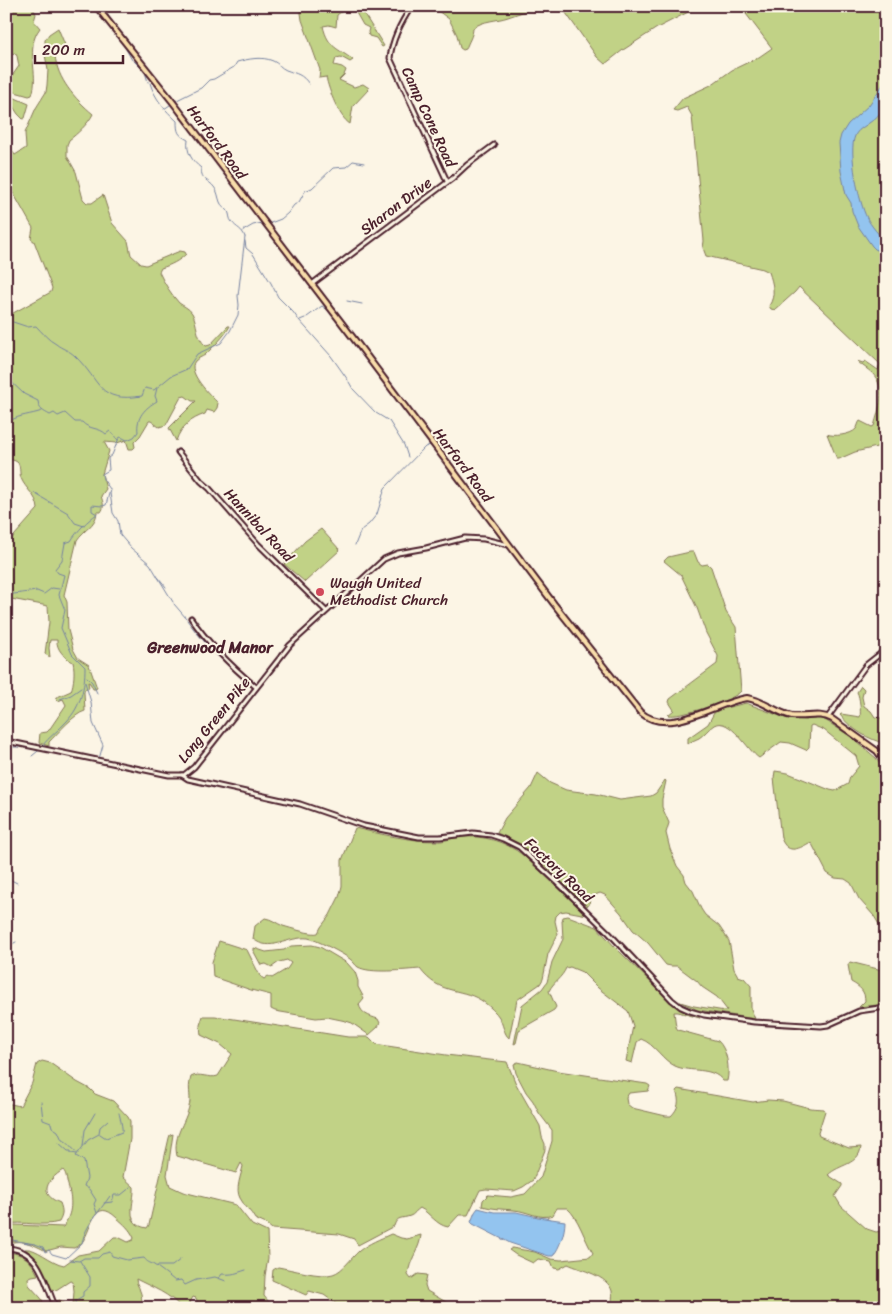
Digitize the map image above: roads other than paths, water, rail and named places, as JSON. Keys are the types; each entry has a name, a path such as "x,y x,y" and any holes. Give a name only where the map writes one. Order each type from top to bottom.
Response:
{"main road":[{"name":"Harford Road","path":"96,6 172,101 509,545 624,693 646,716 656,720 675,720 747,698 757,700 790,715 828,717"},
{"path":"828,717 876,750 882,758 886,774"}],"street":[{"name":"Camp Cone Road","path":"412,6 403,20 390,58 447,181"},
{"name":"Sharon Drive","path":"312,284 494,145"},
{"name":"Hannibal Road","path":"178,452 201,481 210,488 258,544 326,611"},
{"name":"Long Green Pike","path":"6,741 127,767 169,775 182,775 194,767 290,645 382,561 394,554 465,538 484,539 509,545"},
{"path":"191,618 199,631 224,658 256,687"},
{"path":"828,717 866,665 880,654 886,646"},
{"name":"Factory Road","path":"182,775 188,779 300,804 364,826 419,837 479,834 491,835 508,841 524,852 595,919 672,1000 690,1011 760,1023 821,1026 828,1025 858,1011 886,1007"},
{"path":"6,1248 23,1251 34,1260 40,1268 56,1308"}],"water":[{"path":"886,80 885,99 882,109 875,119 856,134 853,143 853,153 855,177 864,211 873,227 886,241 886,254 872,246 858,226 851,203 846,195 841,171 839,143 841,135 848,124 869,105"},
{"path":"478,1208 494,1212 516,1212 565,1221 563,1235 558,1248 553,1256 549,1256 510,1243 471,1222"}],"waterway":[{"path":"102,6 115,27"},
{"path":"114,31 132,60"},
{"path":"175,101 201,88 209,80 234,67 237,62 250,59 260,58 273,61 284,69 302,76 309,84"},
{"path":"134,61 145,72 148,82"},
{"path":"150,83 161,104 177,121 179,133 188,140 192,159 201,168 204,178 217,192 221,203 228,211 231,221 245,237"},
{"path":"164,109 170,105"},
{"path":"268,224 281,219 288,213 299,202 305,191 312,188 333,168 346,167 353,161 364,163"},
{"path":"243,231 253,225 262,223"},
{"path":"13,322 28,327 36,326 50,340 75,356 96,382 108,393 127,397 142,396 145,388 154,390 171,376 187,369 197,354 221,343 230,331 238,315 238,296 245,237"},
{"path":"245,241 246,248 253,254 278,297 298,319"},
{"path":"347,301 362,304"},
{"path":"307,317 322,306 328,310"},
{"path":"300,320 305,318"},
{"path":"299,320 331,356 348,380"},
{"path":"6,377 24,394 38,401 40,408 50,415 54,413 58,416 65,413 75,422 82,422 106,434 110,431 118,440"},
{"path":"349,382 353,389 376,413 389,421 404,445 408,457"},
{"path":"110,489 102,474 109,470 108,458 112,455 119,438 127,440 134,437 138,432 140,417 157,401 155,396 157,388"},
{"path":"6,421 42,411"},
{"path":"355,545 361,530 377,514 385,488 425,447 430,445 434,450"},
{"path":"42,746 76,709 83,689 85,674 85,667 72,654 61,628 65,610 59,595 64,575 58,573 55,569 62,560 65,543 71,541 76,533 97,514 92,511 92,505 106,505 110,490"},
{"path":"34,493 68,513 75,523 84,526"},
{"path":"110,493 113,513 118,521 120,535 131,548 150,564 173,602"},
{"path":"158,577 166,587"},
{"path":"6,595 37,591 44,594 52,588 59,589"},
{"path":"174,604 186,618"},
{"path":"187,620 196,632"},
{"path":"197,633 210,648"},
{"path":"213,652 224,661"},
{"path":"87,677 92,682 97,693"},
{"path":"85,682 91,702 93,723 103,745 99,759"},
{"path":"60,699 71,695 81,688"},
{"path":"11,747 26,747 39,751"},
{"path":"32,756 38,751"},
{"path":"6,880 9,879 17,883"},
{"path":"6,943 12,944 16,942"},
{"path":"41,1102 43,1120 51,1123 52,1127 58,1131 62,1140 77,1152"},
{"path":"83,1146 85,1130 95,1113"},
{"path":"100,1134 106,1138 122,1132 119,1113"},
{"path":"99,1133 100,1127 108,1120"},
{"path":"97,1213 94,1204 96,1200 89,1189 84,1186 87,1178 84,1161 76,1156 88,1140 99,1134"},
{"path":"59,1143 68,1151 71,1151 71,1153 77,1154"},
{"path":"104,1203 112,1202 114,1195 121,1195 131,1187"},
{"path":"6,1239 35,1244 43,1247 45,1252 49,1250 52,1254 66,1258 82,1243 89,1225 110,1196"},
{"path":"70,1260 79,1261 84,1258 98,1258 102,1254 110,1252 112,1256 127,1260 144,1258 175,1281 181,1280 185,1285 196,1280 215,1277 226,1281"},
{"path":"157,1266 172,1266 181,1259"},
{"path":"74,1308 76,1300 83,1296 83,1292 90,1286 90,1277 80,1261"},
{"path":"219,1278 222,1274 232,1274 246,1270"}],"place":[{"name":"Waugh United Methodist Church","path":"320,592"}],"district":[{"name":"Greenwood Manor","path":"210,647"}]}
